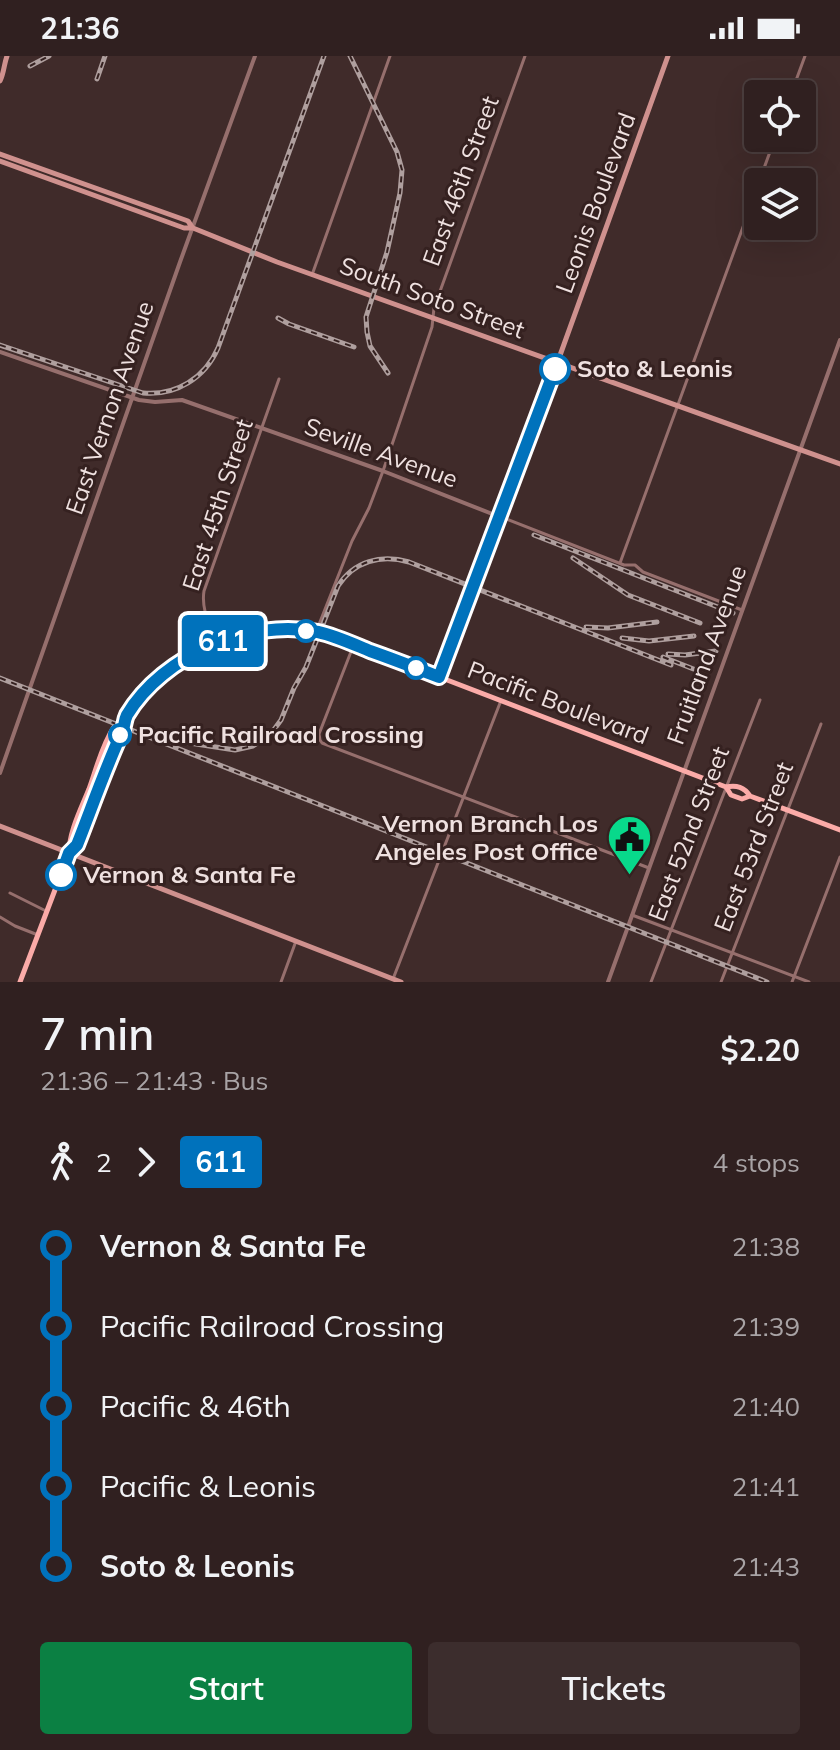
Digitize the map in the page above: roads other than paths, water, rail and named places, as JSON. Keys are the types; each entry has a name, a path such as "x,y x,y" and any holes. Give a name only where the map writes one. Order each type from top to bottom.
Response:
{"main road":[{"path":"0,81 3,75 1,67 7,56"},
{"name":"Leonis Boulevard","path":"439,677 668,56"},
{"name":"South Soto Street","path":"0,154 184,228 193,228 312,275 840,464"},
{"name":"South Soto Street","path":"0,161 102,194"},
{"name":"Pacific Boulevard","path":"69,853 69,843 115,725 124,719 140,697 166,672 216,643 268,631 316,632 354,644 726,787 735,785 746,789 750,796 840,830"},
{"path":"0,826 401,982"},
{"path":"20,982 69,853"}],"street":[{"name":"East Vernon Avenue","path":"0,773 255,56"},
{"path":"312,275 390,56"},
{"name":"East 46th Street","path":"316,632 383,471 432,327 434,308 525,56"},
{"path":"796,80 805,56"},
{"path":"620,563 744,225"},
{"name":"Fruitland Avenue","path":"608,982 840,340"},
{"name":"Seville Avenue","path":"0,352 147,402 182,400 383,471 620,563 635,565 643,572 742,610"},
{"name":"East 45th Street","path":"216,643 202,601 204,590 279,379"},
{"path":"354,644 319,734 325,744 649,868"},
{"path":"393,979 501,700"},
{"name":"East 52nd Street","path":"651,982 760,700"},
{"name":"East 53rd Street","path":"721,982 821,724"},
{"path":"792,982 840,857"},
{"path":"10,893 47,911"},
{"path":"632,915 809,982"},
{"path":"0,917 38,935"},
{"path":"281,982 296,941"}],"railway":[{"path":"30,66 49,56"},
{"path":"97,79 105,56"},
{"path":"0,345 143,393 178,388 197,376 218,348 324,56"},
{"path":"350,56 397,152 402,170 387,252 366,317 370,346 388,373"},
{"path":"278,318 354,347"},
{"path":"534,535 733,613"},
{"path":"573,558 628,595 700,623"},
{"path":"183,742 235,750 253,746 270,735 281,720 306,667 338,586 360,565 378,559 409,562 671,665"},
{"path":"586,627 608,628 657,622"},
{"path":"622,638 649,641 694,636"},
{"path":"668,654 716,651"},
{"path":"663,657 696,670"},
{"path":"0,678 767,982"}],"place":[{"name":"Soto & Leonis","path":"555,369"},
{"name":"Pacific Railroad Crossing","path":"120,735"},
{"name":"Vernon & Santa Fe","path":"61,875"},
{"name":"Vernon Branch Los Angeles Post Office","path":"629,877"}]}
